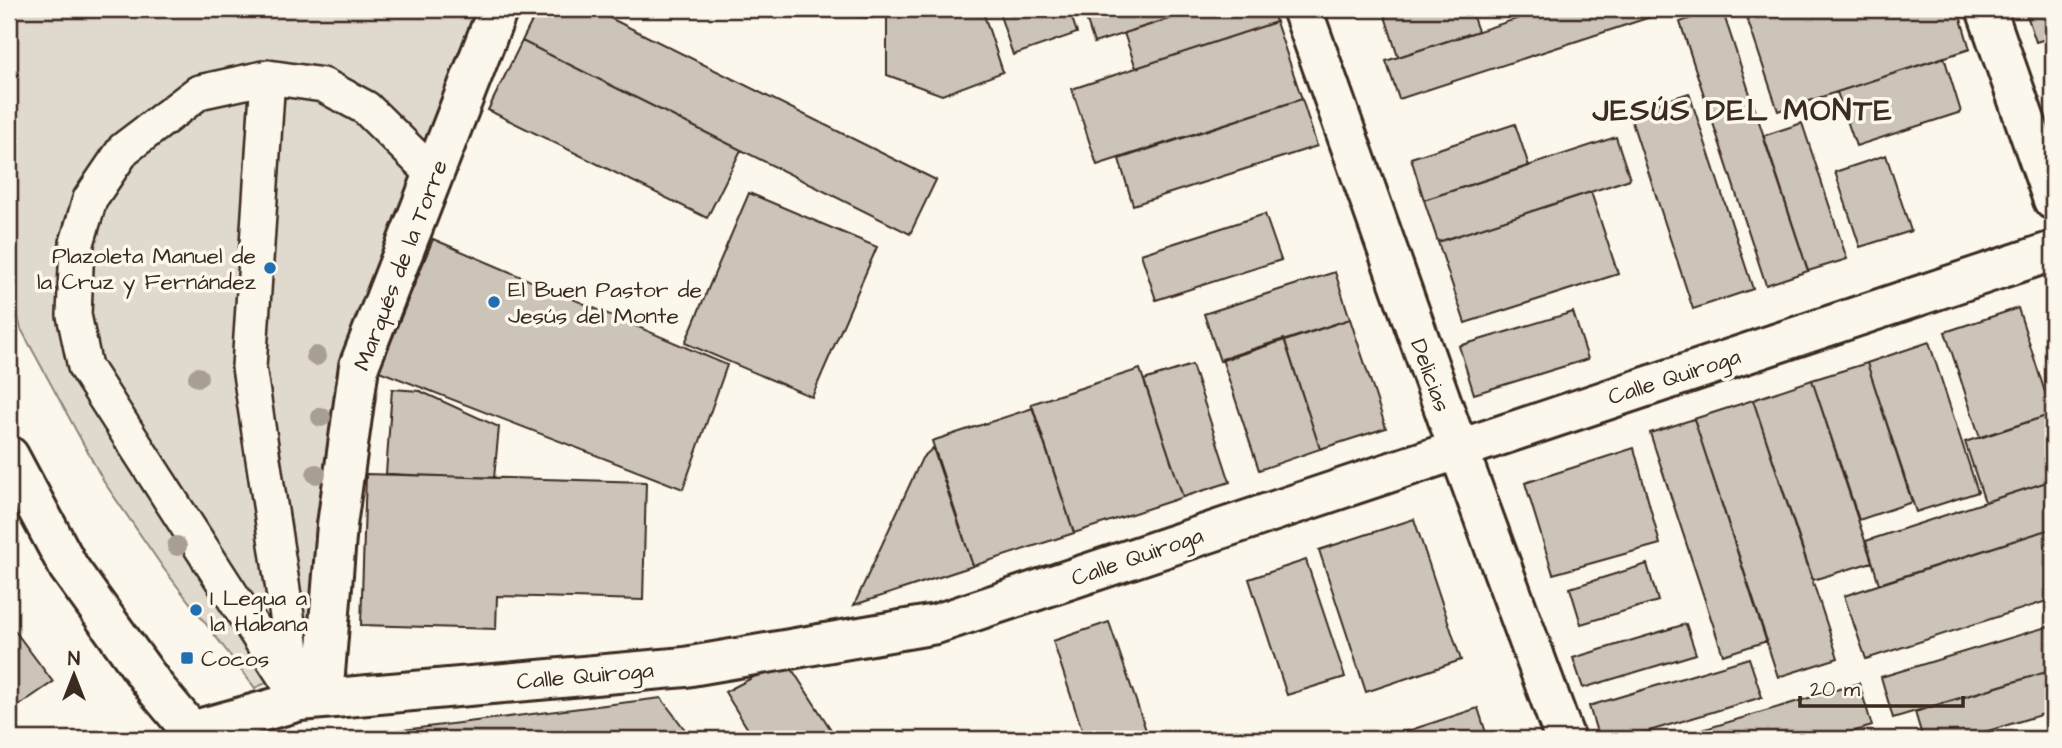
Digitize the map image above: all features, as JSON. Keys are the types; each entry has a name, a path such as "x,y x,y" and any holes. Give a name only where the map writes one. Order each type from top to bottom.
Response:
{"street":[{"name":"Marqués de la Torre","path":"311,699 359,366 498,9"},
{"name":"Delicias","path":"1302,9 1565,739"},
{"path":"1986,9 2053,200"},
{"name":"Calle Quiroga","path":"194,735 311,699 685,667 936,624 2053,251"},
{"path":"9,456 69,568 157,690 194,735"}],"lane":[{"path":"311,699 85,367 74,315 77,243 90,199 124,149 199,92 268,77 323,85 366,108 434,175"},
{"path":"268,77 249,368 311,699"}],"shaded area":[{"path":"9,9 489,9 322,515 306,665 255,688 164,569 104,482 21,329 9,283"}],"building":[{"path":"538,9 592,9 936,180 910,234 522,41"},
{"path":"775,9 873,9 872,18"},
{"path":"887,9 982,9 1003,72 942,95 887,75"},
{"path":"998,9 1069,9 1077,33 1013,55"},
{"path":"1083,9 1200,9 1094,43"},
{"path":"1200,9 1272,9 1276,22 1136,68 1124,33"},
{"path":"1470,9 1478,31 1398,57 1383,10"},
{"path":"1547,9 1675,9 1399,99 1386,61"},
{"path":"1722,9 1808,271 1766,285 1680,22"},
{"path":"1744,9 1958,9 1970,49 1778,111"},
{"path":"2025,9 2053,9 2053,37 2036,42"},
{"path":"1276,22 1302,99 1097,165 1072,89"},
{"path":"522,41 741,150 707,218 488,110"},
{"path":"1944,57 1961,112 1856,146 1837,92"},
{"path":"1689,93 1753,289 1693,309 1629,113"},
{"path":"1302,99 1317,146 1133,205 1119,159"},
{"path":"1802,123 1847,259 1808,271 1763,136"},
{"path":"1515,124 1529,166 1424,200 1411,158"},
{"path":"1616,137 1630,179 1438,242 1424,200"},
{"path":"1886,155 1911,231 1860,247 1835,172"},
{"path":"1591,192 1618,274 1465,323 1438,242"},
{"path":"749,193 877,247 812,397 685,343"},
{"path":"1265,214 1281,260 1156,300 1141,254"},
{"name":"El Buen Pastor de Jesús del Monte","path":"433,239 727,365 683,489 379,371"},
{"path":"1335,272 1350,319 1220,361 1204,314"},
{"path":"2018,308 2052,414 1980,438 1945,332"},
{"path":"1573,312 1588,359 1474,394 1459,346"},
{"path":"1350,319 1386,428 1320,449 1285,341"},
{"path":"1284,339 1320,449 1259,470 1222,359"},
{"path":"1929,342 1978,492 1916,512 1867,363"},
{"path":"1867,363 1912,502 1859,520 1812,380"},
{"path":"1192,365 1230,482 1183,497 1144,380"},
{"path":"1140,369 1183,497 1074,533 1031,404"},
{"path":"1812,380 1872,562 1813,580 1753,400"},
{"path":"392,389 420,391 499,427 494,478 386,474"},
{"path":"1753,400 1838,658 1778,677 1694,419"},
{"path":"1033,408 1074,533 973,566 932,441"},
{"path":"2052,414 2053,480 1985,502 1965,442"},
{"path":"1694,419 1767,641 1723,655 1650,433"},
{"path":"933,448 973,566 854,605 922,458"},
{"path":"1634,448 1660,544 1553,574 1525,483"},
{"path":"366,474 646,482 643,600 497,596 496,629 361,625"},
{"path":"2053,480 2053,528 1879,584 1866,541"},
{"path":"1414,519 1461,660 1366,692 1319,550"},
{"path":"2053,528 2053,599 1866,659 1844,596"},
{"path":"1306,560 1345,677 1287,695 1249,579"},
{"path":"1647,564 1658,601 1581,624 1570,588"},
{"path":"1109,622 1149,739 1085,739 1053,641"},
{"path":"9,623 53,682 9,712"},
{"path":"1686,624 1696,654 1583,688 1573,658"},
{"path":"2053,625 2053,670 1893,718 1881,677"},
{"path":"1749,658 1762,697 1623,739 1599,739 1589,706"},
{"path":"786,660 837,739 754,739 725,692"},
{"path":"2053,670 2053,711 1962,739 1923,739 1915,712"},
{"path":"1859,683 1872,726 1828,739 1672,739"},
{"path":"661,698 692,739 330,739"},
{"path":"1478,708 1488,739 1383,739"},
{"path":"2053,729 2053,739 2018,739"}],"place":[{"name":"Plazoleta Manuel de la Cruz y Fernández","path":"270,268"},
{"name":"El Buen Pastor de Jesús del Monte","path":"494,302"},
{"name":"I Legua a la Habana","path":"196,610"},
{"name":"Cocos","path":"187,658"}],"district":[{"name":"JESÚS DEL MONTE","path":"1743,110"}]}
